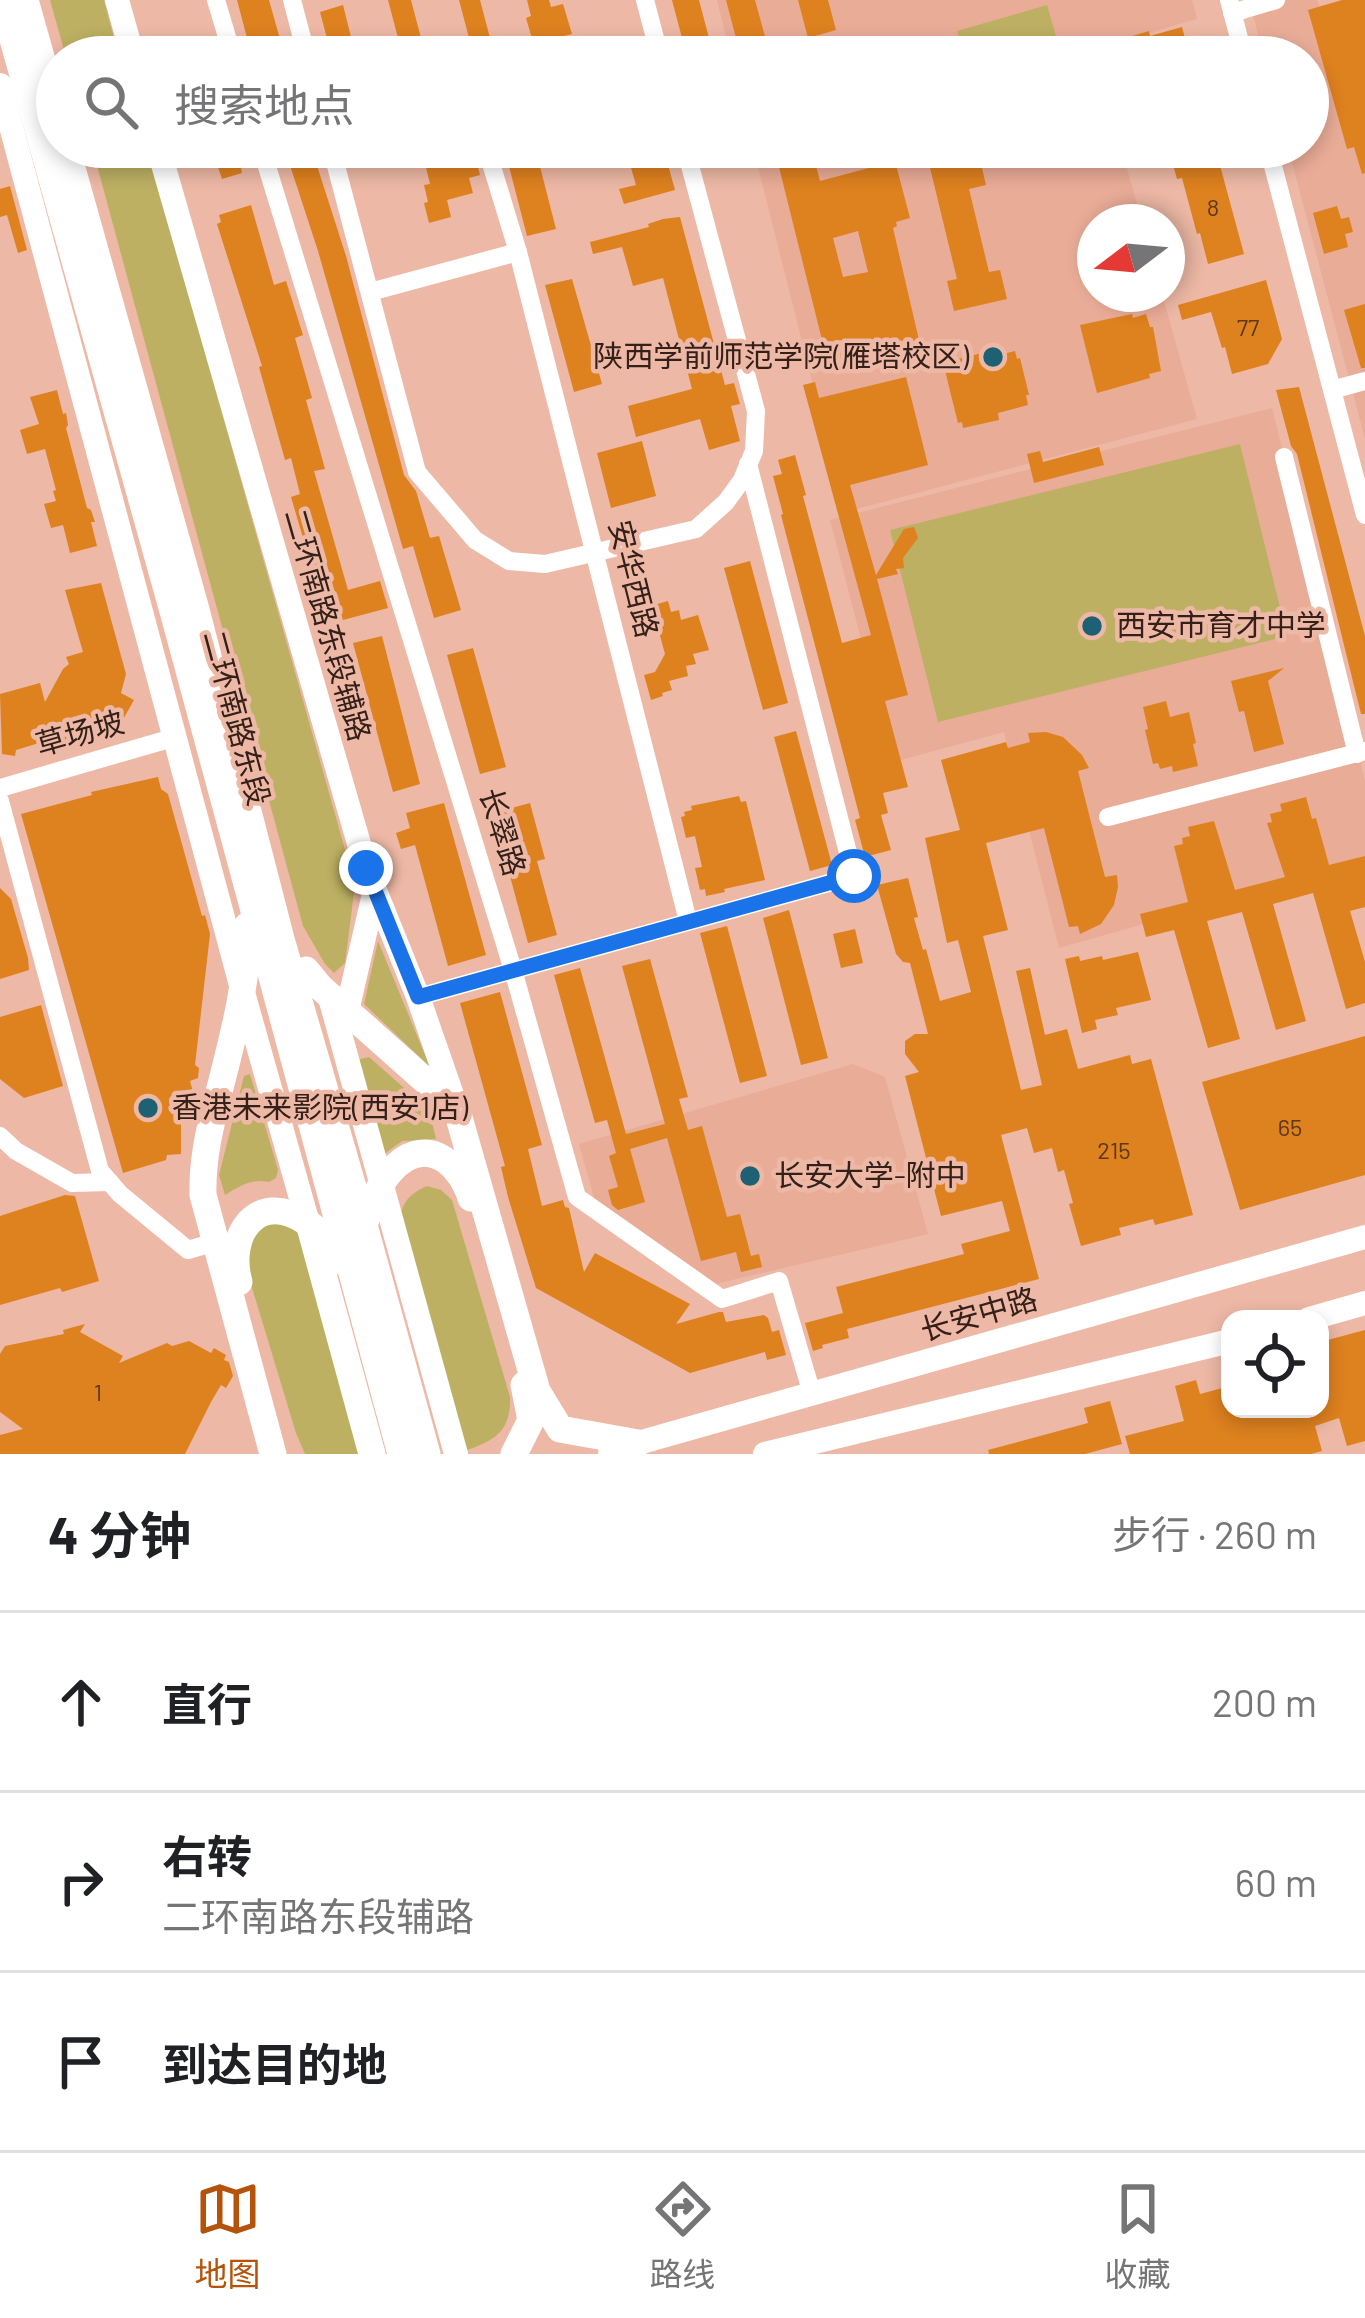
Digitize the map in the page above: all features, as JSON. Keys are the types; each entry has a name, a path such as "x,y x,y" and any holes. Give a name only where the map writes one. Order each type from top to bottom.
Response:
{"highway":[{"name":"二环南路东段","path":"2,0 7,102 36,155"},
{"path":"25,0 36,39"},
{"path":"42,0 52,36"},
{"name":"二环南路东段","path":"43,168 53,186 173,611 401,1454"},
{"name":"二环南路东段","path":"72,168 194,606 280,939 366,1220 427,1454"},
{"path":"89,168 306,970 366,1220"},
{"path":"250,821 281,878"},
{"path":"248,891 248,950 202,1165 202,1195 273,1454"},
{"path":"306,970 339,1013 438,1092 458,1114 547,1412 560,1430 638,1443"},
{"path":"366,1220 381,1184 400,1162 426,1153 450,1162 459,1172 468,1189 527,1395 531,1420 514,1454"},
{"path":"287,1454 234,1264 235,1248 251,1220 264,1213 292,1215 308,1223 352,1274"},
{"path":"308,1223 372,1454"}],"main road":[{"path":"117,0 127,36"},
{"path":"7,102 9,147 308,1223"},
{"path":"9,147 36,165"},
{"path":"41,168 53,186"},
{"name":"二环南路东段辅路","path":"164,168 375,892 458,1114"},
{"path":"375,892 339,1013 456,1454"},
{"name":"长安中路","path":"610,1454 1365,1237"},
{"path":"1329,1313 1365,1303"},
{"path":"765,1454 799,1450 1221,1343"}],"street":[{"path":"216,0 227,36"},
{"path":"292,0 301,36"},
{"path":"645,0 654,36"},
{"path":"1239,36 1231,6 1276,0"},
{"name":"长翠路","path":"267,168 513,970 577,1197 722,1299 779,1281 812,1394"},
{"path":"337,168 417,472 476,540 509,561 544,564 696,529 726,502 748,464 756,411 691,168"},
{"name":"安华西路","path":"492,168 518,252 688,921"},
{"path":"1274,168 1365,515"},
{"path":"370,292 518,252"},
{"path":"1332,390 1365,381"},
{"path":"1108,817 1361,753 1284,457"},
{"path":"418,997 854,876 748,464"},
{"name":"草场坡","path":"0,788 176,737"},
{"path":"0,801 100,1171 120,1194 188,1250 215,1242"},
{"path":"0,1136 16,1151 72,1183 110,1183"}],"shaded area":[{"path":"50,0 104,0 113,36 60,36"},
{"path":"717,0 1192,0 1197,19 1137,36 726,36"},
{"path":"1249,0 1328,4 1365,134 1365,439 1294,168 1329,168 1329,36 1258,36"},
{"path":"1047,5 1056,36 959,36 957,31"},
{"path":"98,168 153,168 355,885 345,963 334,973 303,926"},
{"name":"陕西学前师范学院(雁塔校区)","path":"758,168 1127,168 1137,204 1077,204 1077,312 1167,312 1197,419 845,512"},
{"name":"西安市育才中学","path":"1272,408 1365,781 1365,861 1059,948 1004,732 893,762 830,520"},
{"path":"1240,444 1287,636 938,722 890,530"},
{"path":"378,941 430,1067 364,1004"},
{"path":"369,1057 429,1110 436,1139 402,1141 384,1154 357,1060"},
{"name":"长安大学-附中","path":"853,1064 885,1077 928,1234 711,1285 597,1208 579,1144"},
{"path":"250,1074 278,1170 269,1182 251,1182 225,1195 219,1175 244,1076"},
{"path":"427,1186 452,1200 510,1397 508,1418 499,1433 464,1451 399,1222 407,1200"},
{"path":"277,1219 297,1229 361,1454 305,1454 296,1433 243,1258 251,1234"}],"building":[{"path":"237,0 269,0 279,36 246,36"},
{"path":"388,0 411,0 420,36 397,36"},
{"path":"459,0 480,0 489,36 468,36"},
{"path":"527,0 549,0 551,7 563,4 572,34 531,36 526,18 531,16"},
{"path":"672,0 699,0 708,36 681,36"},
{"path":"726,0 755,0 765,36 735,36"},
{"path":"798,0 828,0 836,30 807,36"},
{"path":"1342,0 1365,0 1365,173 1354,147 1347,149 1329,85 1329,36 1315,36 1308,10"},
{"path":"343,5 351,36 326,36 320,12"},
{"path":"1182,27 1184,36 1150,36"},
{"path":"218,168 241,168 242,173 222,179"},
{"path":"291,168 318,168 404,475 416,491 430,538 439,536 461,610 434,618 413,546 403,549"},
{"path":"426,168 478,168 480,175 469,178 473,193 447,200 451,217 429,223 424,185 430,184"},
{"path":"509,168 540,168 556,229 527,236"},
{"path":"631,168 669,168 675,190 624,204 619,189 636,185"},
{"path":"779,168 817,168 820,181 869,168 897,168 910,218 896,222 893,228 919,340 866,353 868,358 829,368","holes":["858,231 868,272 843,277 833,238"]},
{"path":"930,168 982,168 986,185 969,189 989,272 1000,270 1007,299 954,311 947,281 957,279"},
{"path":"1174,168 1221,168 1244,254 1208,264 1182,178 1177,179"},
{"path":"10,186 27,250 18,253 7,215 0,217 0,189"},
{"path":"251,205 274,285 286,281 303,335 295,338 325,469 314,471 348,590 380,581 388,608 343,620 335,595 321,599 291,497 300,494 291,458 285,460 262,366 217,224 219,215"},
{"path":"1337,206 1341,219 1349,217 1353,232 1345,234 1348,247 1324,254 1313,213"},
{"path":"680,217 725,385 734,383 740,404 731,406 740,441 709,450 700,419 636,437 628,406 692,389 663,278 633,286 622,247 593,254 590,242"},
{"path":"572,279 602,384 574,392 545,285"},
{"path":"1266,280 1282,339 1268,364 1232,374 1211,312 1182,320 1185,303"},
{"path":"1365,304 1365,368 1361,368 1344,310"},
{"path":"1132,314 1133,318 1146,314 1153,327 1161,371 1097,393 1080,325"},
{"path":"1015,351 1028,405 998,413 999,420 963,428 946,362"},
{"path":"906,377 928,465 850,485 876,575 904,529 914,527 918,538 903,558 904,568 896,569 898,574 877,579 908,695 885,701 908,787 883,793 888,813 881,815 891,850 865,857 855,820 860,818 773,476 782,474 778,460 795,455 842,643 871,635 803,385 815,382 819,398"},
{"path":"1299,387 1365,636 1365,714 1361,714 1297,454 1276,390"},
{"path":"57,390 87,508 95,522 91,522 97,546 70,553 63,525 51,528 44,504 56,501 45,449 27,454 20,430 39,424 30,397"},
{"path":"642,441 656,496 611,508 597,453"},
{"path":"1099,447 1104,465 1034,483 1027,454 1040,451 1043,462"},
{"path":"750,561 788,703 763,710 724,568"},
{"path":"101,583 126,674 121,693 134,700 121,723 111,717 66,741 62,736 16,750 15,756 2,754 0,694 40,683 45,702 69,664 66,657 83,652 65,590"},
{"path":"639,595 650,606 668,601 671,612 679,610 681,620 698,615 709,650 693,654 696,664 686,666 688,676 669,681 672,690 651,700 644,675 655,672 665,654 659,632 643,623 635,625 627,599"},
{"path":"382,636 420,784 393,792 353,643"},
{"path":"473,648 506,767 480,774 447,655"},
{"path":"1284,668 1268,681 1284,744 1254,752 1231,681"},
{"path":"1166,701 1170,717 1189,712 1198,766 1173,772 1172,766 1160,769 1158,763 1153,764 1143,707"},
{"path":"796,731 832,865 810,871 774,737"},
{"path":"1028,733 1063,737 1089,768 1078,771 1105,877 1117,875 1118,887 1114,905 1101,924 1080,934 1078,926 1069,927 1044,828 986,843 1008,930 983,936 1021,1090 1042,1085 1016,971 1030,968 1045,1035 1067,1029 1078,1069 1130,1055 1132,1064 1151,1059 1193,1215 1119,1228 1121,1235 1081,1246 1064,1170 1058,1172 1052,1148 1034,1153 1027,1128 1001,1135 1039,1279 847,1329 849,1338 813,1351 805,1323 843,1313 836,1287 964,1254 961,1244 1010,1231 1002,1201 941,1216 905,1076 919,1072 905,1054 905,1041 915,1034 928,1034 910,963 896,954 877,885 908,878 918,917 914,918 940,1001 971,992 958,940 947,943 925,838 960,830 941,760 1006,742 1008,748 1030,742"},
{"path":"158,777 168,794 210,934 195,1065 199,1068 198,1078 190,1081 193,1092 182,1095 187,1119 181,1121 181,1154 123,1173 21,814"},
{"path":"739,796 741,802 746,801 765,880 706,896 695,868 702,867 695,836 686,838 681,817 691,806"},
{"path":"1306,797 1329,865 1365,856 1365,907 1350,911 1365,962 1365,1003 1346,1009 1313,893 1273,904 1306,1021 1276,1030 1242,912 1207,921 1240,1039 1208,1048 1174,930 1146,937 1140,914 1188,902 1174,846 1190,836 1188,827 1214,821 1235,890 1285,877 1267,823 1272,822 1270,814 1282,811 1280,804"},
{"path":"444,803 486,955 448,966 415,845 401,849 396,833 410,828 406,813"},
{"path":"530,803 545,859 537,861 557,935 528,943 493,813"},
{"path":"0,888 11,899 29,970 0,979"},
{"path":"789,910 828,1058 801,1065 763,918"},
{"path":"727,926 767,1076 740,1083 700,933"},
{"path":"855,929 863,963 841,968 833,934"},
{"path":"1138,952 1151,1000 1116,1008 1118,1015 1095,1020 1097,1029 1082,1033 1065,959 1102,956 1103,960"},
{"path":"650,959 688,1097 679,1099 688,1130 702,1126 727,1217 740,1214 751,1256 759,1254 762,1267 741,1272 736,1252 701,1261 667,1138 630,1149 645,1202 618,1210 612,1205 608,1190 618,1187 609,1156 616,1153 607,1120 595,1123 554,975 580,968 626,1134 665,1124 622,966"},
{"path":"500,992 542,1145 528,1149 542,1206 563,1200 569,1208 584,1272 595,1253 690,1304 676,1324 719,1312 726,1322 764,1315 772,1332 779,1330 786,1355 767,1360 765,1352 690,1373 536,1288 508,1197 501,1167 505,1166 460,1003"},
{"path":"41,1005 63,1086 24,1098 0,1079 0,1017"},
{"path":"1365,1036 1365,1175 1240,1210 1202,1082"},
{"path":"75,1196 99,1281 0,1305 0,1216"},
{"path":"85,1324 80,1332 123,1356 119,1363 167,1343 189,1341 226,1355 233,1376 226,1388 221,1385 185,1454 0,1454 0,1435 23,1429 0,1412 0,1354 5,1346 64,1334 63,1330"},
{"path":"1365,1330 1365,1441 1347,1446 1339,1418 1315,1426 1322,1451 1311,1454 1130,1454 1125,1436 1184,1421 1175,1386 1196,1380 1200,1394 1221,1388 1221,1418 1329,1418 1329,1340"},
{"path":"1110,1401 1122,1444 1085,1454 989,1454 988,1450 1088,1423 1084,1408"}],"place":[{"name":"陕西学前师范学院(雁塔校区)","path":"993,357"},
{"name":"西安市育才中学","path":"1092,626"},
{"name":"香港未来影院(西安1店)","path":"148,1108"},
{"name":"长安大学-附中","path":"750,1176"}],"route":[{"path":"366,868 418,997 854,876"}]}
